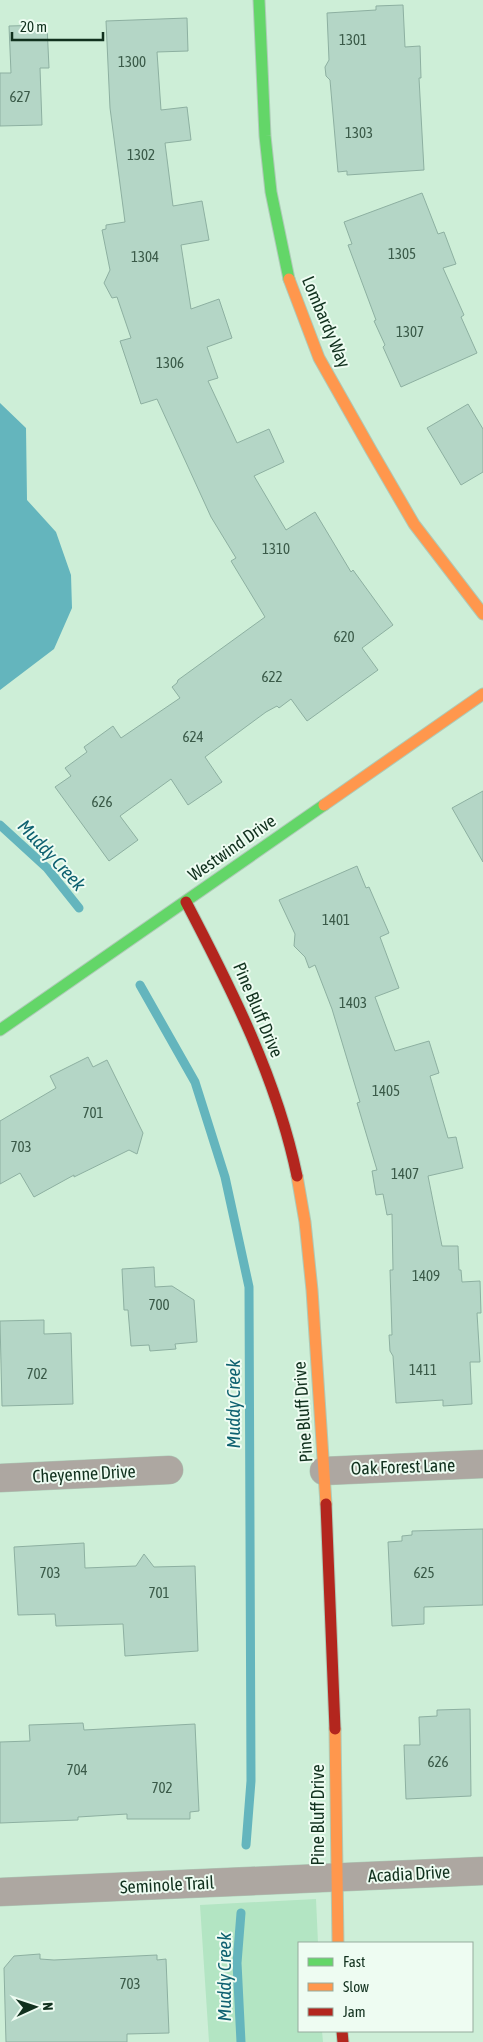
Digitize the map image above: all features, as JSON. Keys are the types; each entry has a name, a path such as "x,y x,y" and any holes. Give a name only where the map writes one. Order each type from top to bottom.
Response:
{"street":[{"name":"Lombardy Way","path":"259,0 265,136 271,192 287,274 320,358 371,450 414,524 483,614"},
{"name":"Westwind Drive","path":"0,1030 483,694"},
{"name":"Pine Bluff Drive","path":"186,902 219,965 254,1043 284,1121 299,1179 309,1240 324,1471 334,1676 337,1829 335,1877 338,1942"},
{"name":"Oak Forest Lane","path":"324,1471 483,1464"},
{"name":"Cheyenne Drive","path":"0,1478 169,1470"},
{"name":"Acadia Drive","path":"335,1877 483,1871"},
{"name":"Seminole Trail","path":"0,1892 335,1877"}],"green space":[{"path":"316,1899 318,1942 298,1942 298,2032 322,2032 323,2042 209,2042 200,1905"}],"water":[{"path":"0,403 26,428 27,500 56,532 71,575 72,608 54,649 0,690"}],"building":[{"path":"403,5 405,47 420,46 421,78 419,78 424,170 347,175 347,171 338,172 330,80 326,76 325,67 329,60 327,13 376,10 376,6"},
{"path":"187,18 188,51 157,52 161,110 187,107 191,140 165,143 173,206 202,201 209,240 181,245 191,309 219,299 232,338 207,347 218,378 208,381 237,443 269,429 284,462 254,476 286,530 315,512 351,572 353,570 393,625 362,648 378,670 307,721 291,699 279,708 277,706 266,712 205,757 222,782 188,805 171,779 120,816 138,840 109,861 55,787 71,776 65,768 87,752 84,747 113,726 121,738 180,698 172,687 178,680 265,617 231,561 236,558 211,517 157,399 141,404 120,341 131,338 117,297 112,298 104,283 110,270 102,230 106,229 106,225 125,222 110,108 106,21"},
{"path":"47,25 49,68 40,68 42,125 0,126 0,73 11,73 9,26"},
{"path":"422,193 438,234 444,232 456,264 443,268 464,315 461,317 477,353 401,387 383,347 385,345 374,321 376,320 348,245 352,244 344,222"},
{"path":"468,404 483,429 483,472 461,485 427,428"},
{"path":"483,791 483,862 452,808"},
{"path":"357,866 366,888 369,887 389,933 380,937 399,988 375,997 395,1051 429,1041 439,1073 430,1076 448,1138 456,1137 463,1168 428,1176 442,1246 458,1246 459,1270 461,1270 462,1282 480,1281 481,1313 477,1313 480,1362 470,1362 472,1404 443,1406 443,1400 396,1403 393,1356 390,1351 389,1335 392,1335 390,1270 393,1270 392,1214 387,1215 383,1194 376,1195 372,1171 377,1170 357,1103 360,1102 332,1009 315,965 309,968 305,957 294,946 295,934 279,900"},
{"path":"88,1057 93,1067 107,1060 143,1133 137,1154 129,1150 74,1177 74,1175 34,1197 20,1173 0,1184 0,1121 56,1088 50,1076"},
{"path":"154,1267 155,1287 172,1286 194,1300 197,1342 175,1344 176,1349 150,1351 149,1345 131,1346 128,1310 124,1310 122,1269"},
{"path":"44,1320 44,1334 71,1333 73,1404 2,1406 0,1321"},
{"path":"483,1529 483,1605 424,1607 424,1624 392,1626 388,1542 402,1541 402,1536 412,1535 412,1531"},
{"path":"84,1543 85,1568 136,1566 144,1554 154,1567 195,1566 198,1651 125,1656 123,1624 56,1626 55,1614 18,1615 14,1547"},
{"path":"470,1709 471,1796 406,1799 404,1745 420,1745 419,1717 437,1716 437,1710"},
{"path":"83,1723 84,1730 195,1724 199,1811 190,1812 190,1819 127,1819 127,1814 78,1817 78,1820 0,1823 0,1742 30,1741 29,1725"},
{"path":"40,1954 40,1959 54,1960 157,1955 157,1960 166,1959 169,2033 127,2034 127,2042 6,2042 4,1968 14,1956"}],"waterway":[{"name":"Muddy Creek","path":"0,825 47,868 79,908"},
{"name":"Muddy Creek","path":"140,985 195,1082 225,1177 249,1287 251,1781 246,1845"},
{"name":"Muddy Creek","path":"241,1913 237,1963 241,2042"}],"traffic: fast":[{"path":"259,0 265,136 271,192 289,279"},
{"path":"0,1030 324,805"}],"traffic: slow":[{"path":"289,279 319,358 371,450 414,524 483,614"},
{"path":"324,805 483,694"},
{"path":"297,1176 305,1222 312,1290 326,1504"},
{"path":"335,1729 338,1942"}],"traffic: jam":[{"path":"186,902 236,1002 265,1070 278,1105 297,1176"},
{"path":"326,1504 335,1729"},
{"path":"342,2032 343,2042"}]}
